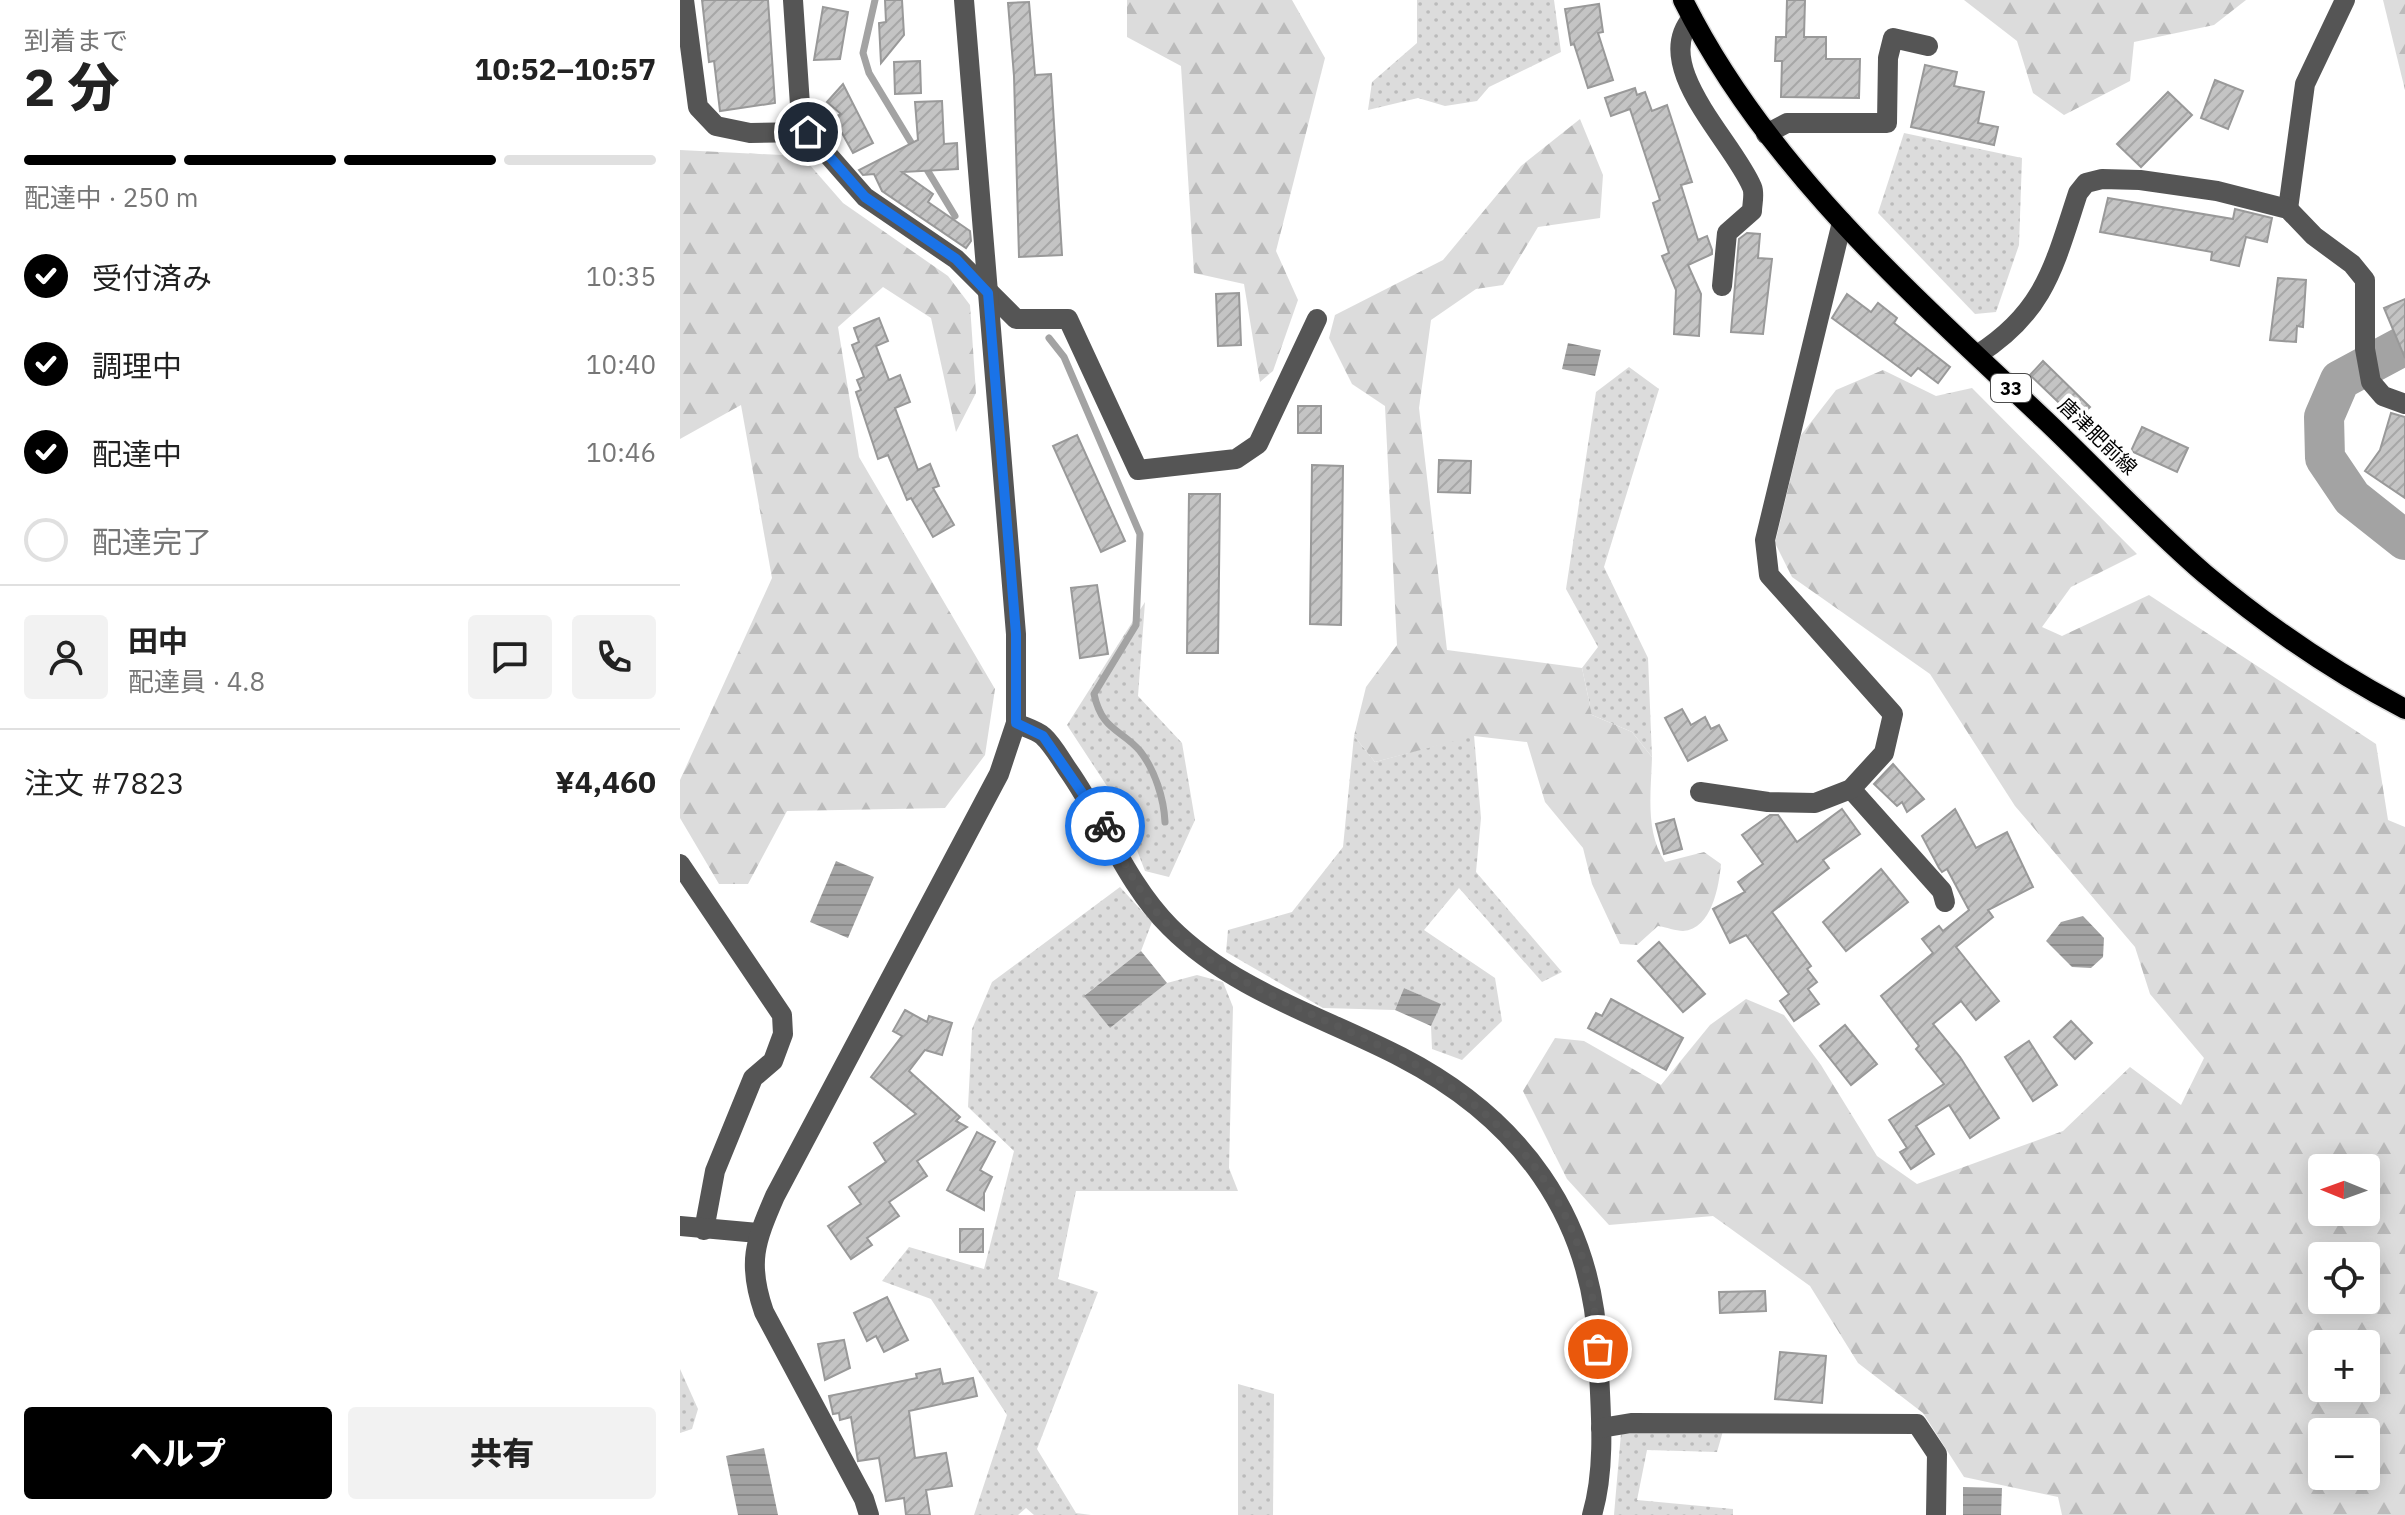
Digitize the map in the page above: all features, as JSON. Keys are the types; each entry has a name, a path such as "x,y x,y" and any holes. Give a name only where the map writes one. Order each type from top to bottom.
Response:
{"main road":[{"name":"唐津肥前線","path":"1688,9 1766,134 1842,222 1977,355 2203,573 2295,644 2405,709"}],"street":[{"path":"684,0 698,107 716,126 750,133 808,132"},
{"path":"793,0 800,105 808,132 865,197 956,259 1016,319 1068,319 1138,470 1236,459 1258,444 1317,319"},
{"path":"869,1515 864,1499 764,1312 754,1281 753,1259 758,1233 775,1196 999,774 1016,723 1019,683 1015,618 964,0"},
{"path":"2288,209 2305,84 2345,0"},
{"path":"1688,9 1681,31 1679,55 1696,97 1754,190 1752,211 1727,233 1722,286"},
{"path":"1766,134 1787,123 1887,123 1888,58 1893,38 1928,46"},
{"path":"1977,355 2012,332 2033,307 2054,264 2078,193 2086,183 2102,179 2140,180 2217,191 2288,209 2314,236 2352,264 2365,280 2365,349 2371,382 2383,396 2405,404"},
{"path":"1700,792 1768,802 1815,803 1851,789 1884,753 1893,714 1769,575 1765,540 1842,222"},
{"path":"1016,723 1043,736 1095,809 1142,895 1171,928 1204,956 1256,990 1402,1057 1476,1103 1531,1159 1558,1198 1579,1246 1597,1322 1601,1428 1592,1515"},
{"path":"1851,789 1942,891 1945,902"},
{"path":"680,864 782,1015 783,1034 773,1061 753,1078 715,1171 704,1230"},
{"path":"680,1226 758,1233"},
{"path":"1601,1428 1631,1423 1917,1424 1937,1454 1936,1515"}],"green space":[{"path":"1127,0 1292,0 1325,58 1276,251 1298,300 1273,371 1260,382 1244,284 1194,273 1181,66 1127,37"},
{"path":"1417,0 1554,0 1561,52 1489,87 1477,101 1445,106 1418,98 1368,110 1372,82 1417,43"},
{"path":"1964,0 2246,0 2214,25 2134,42 2130,81 2064,115 2033,93 2017,41"},
{"path":"2383,0 2405,0 2405,90"},
{"path":"1580,119 1603,175 1600,218 1538,227 1503,285 1476,289 1431,320 1419,408 1447,650 1582,668 1592,715 1632,732 1652,757 1652,825 1654,838 1665,862 1704,852 1721,864 1712,905 1701,923 1683,931 1658,926 1637,945 1620,944 1592,884 1583,848 1545,802 1527,742 1474,736 1375,762 1354,736 1366,687 1397,645 1385,406 1352,384 1329,338 1335,315 1443,260 1521,166"},
{"path":"1904,133 2022,158 2019,245 1996,312 1975,314 1878,213"},
{"path":"680,150 802,156 843,203 948,276 970,305 976,393 956,432 931,318 883,287 838,327 859,457 995,689 985,755 945,808 787,811 748,884 719,884 680,818 680,780 772,578 741,405 680,439"},
{"path":"1629,367 1659,389 1604,567 1648,658 1652,757 1632,732 1592,715 1582,668 1598,647 1566,589 1596,392"},
{"path":"1883,370 1936,396 1972,388 2137,554 2071,587 2042,627 2062,636 2149,595 2376,744 2388,820 2405,827 2405,1515 2062,1515 2058,1497 1964,1477 1923,1413 1858,1363 1810,1286 1713,1216 1609,1225 1567,1179 1523,1091 1555,1038 1584,1041 1661,1085 1710,1025 1746,999 1784,1015 1821,1065 1877,1156 1917,1184 2063,1131 2130,1067 2181,1105 2204,1058 2150,994 2135,947 2015,806 1930,674 1792,577 1775,543 1801,435 1836,390"},
{"path":"1145,602 1138,696 1182,743 1195,820 1169,877 1145,871 1120,806 1067,725"},
{"path":"1474,735 1481,818 1476,872 1562,972 1542,982 1459,888 1424,930 1495,978 1502,1021 1462,1060 1432,1049 1431,1026 1440,1004 1404,988 1395,1010 1323,1008 1226,952 1228,930 1292,912 1343,847 1354,736 1375,762"},
{"path":"1120,887 1152,922 1141,951 1085,995 1110,1028 1167,983 1197,975 1223,982 1233,1007 1229,1168 1238,1191 1076,1191 1058,1279 1098,1292 1037,1449 1076,1513 1091,1515 1034,1515 1026,1508 1018,1515 974,1515 1007,1415 931,1299 882,1281 909,1247 984,1269 1014,1151 968,1107 972,1029 992,982"},
{"path":"680,1369 698,1409 692,1429 680,1433"},
{"path":"1238,1384 1274,1394 1273,1515 1238,1515"},
{"path":"1723,1431 1717,1452 1647,1450 1637,1500 1733,1509 1733,1515 1614,1515 1621,1433"}],"shaded area":[{"path":"1568,343 1601,350 1595,376 1562,369"},
{"path":"836,861 874,877 848,938 810,922"},
{"path":"2083,916 2104,938 2103,957 2091,968 2072,967 2046,941 2061,922"},
{"path":"1141,951 1167,983 1110,1028 1084,996"},
{"path":"1404,988 1441,1004 1431,1026 1395,1010"},
{"path":"764,1448 778,1515 738,1515 726,1456"},
{"path":"1963,1487 2002,1488 2001,1515 1963,1515"}],"building":[{"path":"702,0 768,0 775,103 720,111 714,61 709,62"},
{"path":"885,0 902,0 904,35 881,63 879,23 886,22"},
{"path":"1787,0 1805,0 1804,37 1826,37 1826,59 1860,59 1859,98 1781,97 1782,61 1775,61 1776,37 1786,37"},
{"path":"1029,2 1035,75 1051,74 1062,255 1019,257 1014,76 1008,3"},
{"path":"1599,4 1603,32 1598,33 1613,80 1588,88 1574,44 1571,45 1565,9"},
{"path":"823,7 848,12 840,59 814,60"},
{"path":"920,61 921,93 895,94 894,62"},
{"path":"1925,65 1957,72 1954,86 1984,92 1978,123 1998,127 1994,145 1911,127"},
{"path":"2215,80 2243,91 2228,129 2201,118"},
{"path":"843,84 873,143 853,153 842,133 834,137 826,122 841,114 827,102"},
{"path":"1635,88 1637,95 1645,92 1652,111 1667,105 1692,182 1681,185 1698,240 1707,236 1712,250 1712,254 1688,265 1701,294 1699,336 1674,334 1676,290 1662,256 1669,253 1653,203 1660,200 1630,109 1611,116 1605,98"},
{"path":"2168,92 2192,115 2141,167 2117,144"},
{"path":"942,101 944,144 957,143 958,169 902,172 933,194 928,202 970,231 971,241 966,248 882,191 874,174 863,175 859,170 918,140 915,102"},
{"path":"2108,198 2233,219 2235,209 2272,218 2267,242 2246,237 2239,266 2211,260 2212,252 2100,232"},
{"path":"1747,233 1760,234 1758,258 1772,259 1763,334 1731,332 1739,239"},
{"path":"2278,278 2306,280 2303,327 2297,326 2296,342 2270,340"},
{"path":"1239,293 1241,345 1218,346 1216,294"},
{"path":"1847,294 1871,312 1878,303 1897,318 1894,323 1950,367 1938,383 1918,368 1911,376 1832,318"},
{"path":"2405,299 2405,358 2384,308"},
{"path":"879,318 888,341 876,346 889,380 900,375 910,402 895,408 918,470 930,464 939,486 933,488 954,525 933,537 911,498 907,500 888,455 878,459 856,392 861,390 857,380 864,377 852,345 859,342 854,328"},
{"path":"2043,361 2090,407 2077,420 2030,375"},
{"path":"1298,406 1321,406 1321,433 1298,433"},
{"path":"2391,413 2405,417 2405,498 2365,471 2380,450"},
{"path":"2142,427 2188,448 2177,472 2131,451"},
{"path":"1077,435 1125,541 1101,552 1053,446"},
{"path":"1439,460 1471,461 1470,493 1438,492"},
{"path":"1312,465 1343,466 1341,625 1310,624"},
{"path":"1189,494 1220,494 1218,653 1187,653"},
{"path":"1097,585 1108,654 1080,658 1071,588"},
{"path":"1682,709 1691,725 1705,717 1711,729 1719,725 1727,740 1688,761 1665,718"},
{"path":"1893,764 1924,799 1907,812 1902,802 1897,806 1874,784"},
{"path":"1842,809 1860,834 1823,860 1829,868 1772,912 1811,966 1807,969 1817,982 1808,989 1819,1004 1794,1021 1780,1001 1789,994 1746,935 1730,943 1713,909 1745,892 1738,882 1763,864 1742,835 1770,815 1778,815 1797,842"},
{"path":"1955,809 1976,848 2007,832 2033,887 1988,910 1993,917 1956,947 1999,1001 1976,1020 1961,1001 1933,1024 1960,1057 1999,1118 1970,1138 1949,1105 1916,1126 1934,1154 1911,1169 1900,1152 1907,1148 1889,1120 1944,1084 1881,996 1933,953 1922,939 1939,926 1943,931 1969,910 1947,869 1942,872 1922,836"},
{"path":"1674,819 1682,849 1664,854 1656,824"},
{"path":"1881,869 1908,902 1846,951 1823,922"},
{"path":"1659,942 1705,994 1683,1012 1638,961"},
{"path":"1611,999 1683,1038 1666,1070 1588,1028 1596,1013 1602,1016"},
{"path":"905,1010 927,1022 929,1016 952,1023 942,1055 925,1050 909,1071 960,1117 956,1121 967,1127 917,1161 927,1176 889,1202 899,1216 867,1238 872,1245 851,1259 828,1226 861,1204 849,1187 886,1162 874,1143 916,1114 871,1077 902,1036 893,1031"},
{"path":"2071,1021 2092,1043 2075,1059 2054,1037"},
{"path":"1845,1025 1877,1064 1851,1085 1820,1046"},
{"path":"2029,1041 2057,1085 2033,1101 2005,1057"},
{"path":"977,1132 995,1142 980,1170 992,1177 984,1193 984,1210 947,1190"},
{"path":"960,1229 983,1229 983,1252 960,1252"},
{"path":"1765,1291 1766,1311 1720,1313 1719,1292"},
{"path":"887,1297 908,1340 884,1352 876,1336 867,1341 854,1313"},
{"path":"844,1340 850,1368 825,1380 818,1344"},
{"path":"1780,1352 1826,1356 1822,1403 1775,1399"},
{"path":"940,1369 943,1384 973,1378 977,1396 909,1411 915,1458 946,1453 952,1486 926,1490 930,1515 906,1515 904,1498 886,1501 879,1458 858,1461 851,1417 840,1420 839,1413 833,1414 829,1396 917,1378 916,1374"}],"waterway":[{"path":"875,0 863,53 869,73 915,149"},
{"path":"923,163 955,216"},
{"path":"1049,338 1064,357 1140,534 1136,625 1094,694 1107,722 1140,751 1150,767 1161,794 1165,822"},
{"path":"2405,345 2340,380 2324,417 2325,458 2352,498 2405,540"}],"way so far":[{"path":"1105,826 1142,895 1171,928 1204,956 1256,990 1402,1057 1452,1088 1476,1103 1531,1159 1558,1198 1579,1246 1597,1322 1598,1349"}],"route":[{"path":"808,132 865,197 956,259 988,293 1011,555 1019,683 1016,723 1043,736 1105,826"}]}
